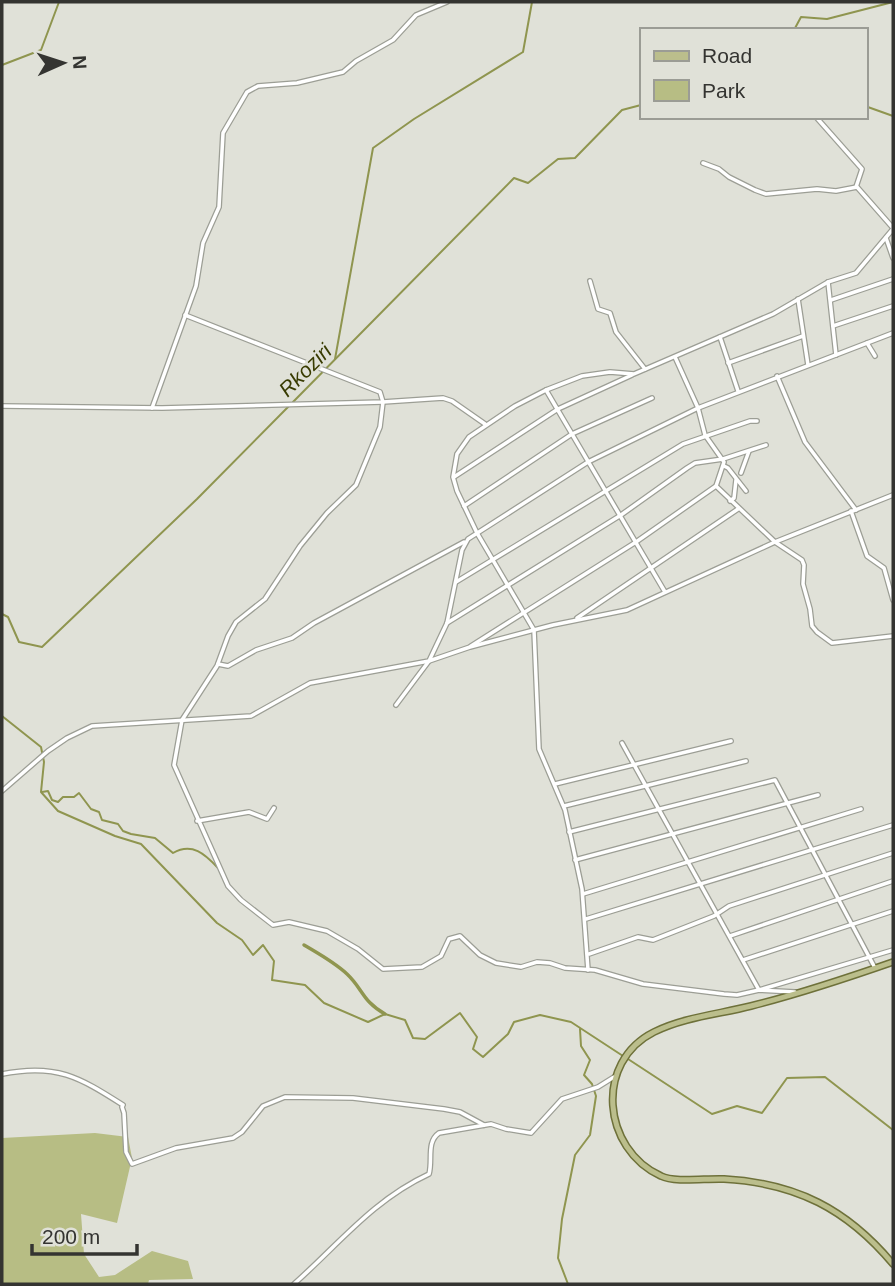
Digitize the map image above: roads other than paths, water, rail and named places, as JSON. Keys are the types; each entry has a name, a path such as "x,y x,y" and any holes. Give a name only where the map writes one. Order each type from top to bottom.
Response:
{"main road":[{"path":"893,962 754,1006 672,1024 653,1032 633,1049 614,1077 613,1112 626,1148 646,1168 668,1179 751,1180 808,1196 848,1220 893,1264"}],"street":[{"path":"152,408 198,282 203,243 218,212 221,199 222,137 238,104 247,92 258,86 297,83 343,72 356,61 393,40 416,15 447,2"},
{"path":"818,119 862,169 856,187"},
{"path":"453,477 558,409 773,314 828,282 858,272 893,229 859,188 766,194 703,163"},
{"path":"886,238 893,258"},
{"path":"831,300 893,279"},
{"path":"590,281 598,309 610,313 616,332 645,369"},
{"path":"828,282 836,355"},
{"path":"798,299 808,365"},
{"path":"834,326 893,306"},
{"path":"185,315 380,392 383,402 380,427 356,485 327,513 300,546 265,599 236,622 218,664 182,720 174,765 228,886 259,915 273,925 289,922 327,931 358,949 383,969 422,967 441,956 450,939 460,936 480,955 496,963 522,967 537,962 613,974 643,985 724,995 759,990 893,950"},
{"path":"218,664 228,666 256,650 292,638 389,581 466,541 588,462 698,408 893,334"},
{"path":"728,363 803,336"},
{"path":"720,337 738,391"},
{"path":"867,343 875,356"},
{"path":"470,647 636,542 716,486 724,466 723,459 705,435 698,408 675,357"},
{"path":"588,970 583,894 564,806 539,749 534,631 477,533 453,477 460,449 486,424 546,390 582,376 610,372 634,374"},
{"path":"778,376 805,442 853,511 867,555 884,568 893,600"},
{"path":"546,390 666,592"},
{"path":"464,506 572,434 652,398"},
{"path":"2,406 152,408 447,399 486,424"},
{"path":"456,582 683,444 757,421"},
{"path":"447,623 621,516 695,463 723,459 766,445"},
{"path":"741,473 749,451"},
{"path":"724,466 746,491"},
{"path":"730,501 734,498 736,478"},
{"path":"716,486 775,542 804,562 803,584 812,626 817,632 832,642 893,636"},
{"path":"2,792 48,751 92,726 251,716 310,683 429,661 470,647 575,620 623,611 775,542 893,495"},
{"path":"575,620 652,569 723,516 738,509"},
{"path":"396,705 429,661 447,623 466,541"},
{"path":"555,783 730,740"},
{"path":"622,743 759,990"},
{"path":"564,806 746,761"},
{"path":"569,832 775,780 875,968"},
{"path":"575,860 818,795"},
{"path":"197,821 249,812 267,819 274,808"},
{"path":"583,894 861,809"},
{"path":"586,919 893,825"},
{"path":"589,954 638,937 653,940 729,906 893,853"},
{"path":"730,936 893,881"},
{"path":"743,960 893,911"},
{"path":"759,990 797,992"},
{"path":"2,1074 29,1069 59,1072 87,1081 113,1097 123,1105 121,1107 124,1113 126,1152 132,1164 176,1149 233,1139 263,1106 285,1097 353,1098 460,1112 484,1125"},
{"path":"294,1284 369,1212 429,1174 431,1142 435,1135 484,1125 531,1132 562,1099 598,1087 614,1077"}],"waterway":[{"path":"2,65 41,50 59,2"},
{"path":"335,359 373,148 414,119 523,52 532,2"},
{"name":"Rkoziri","path":"795,28 801,17 827,19 893,2"},
{"name":"Rkoziri","path":"293,402 514,178 528,183 558,159 575,158 622,110 640,105"},
{"path":"867,107 893,116"},
{"name":"Rkoziri","path":"2,614 8,617 19,642 42,647 197,499 289,406"},
{"path":"2,716 41,747 44,762 41,792 58,811 115,836 141,844 217,923 242,940 253,955 263,945 274,961 272,980 305,985 324,1003 368,1022 385,1014 405,1020 413,1038 425,1039 460,1013 477,1037 473,1049 483,1057 508,1034 514,1022 540,1015 571,1022 623,1056"},
{"path":"42,792 48,791 52,800 58,802 63,797 74,797 79,793 91,809 99,812 102,820 118,824 123,831 131,834 155,838 173,853 186,849 198,851 218,868"},
{"path":"304,945 342,970 367,1000 385,1014"},
{"path":"568,1284 558,1258 562,1219 575,1155 590,1135 596,1096 592,1084 584,1075 590,1060 581,1046 580,1029"},
{"path":"628,1059 712,1114 737,1106 762,1113 787,1078 825,1077 893,1130"}]}
